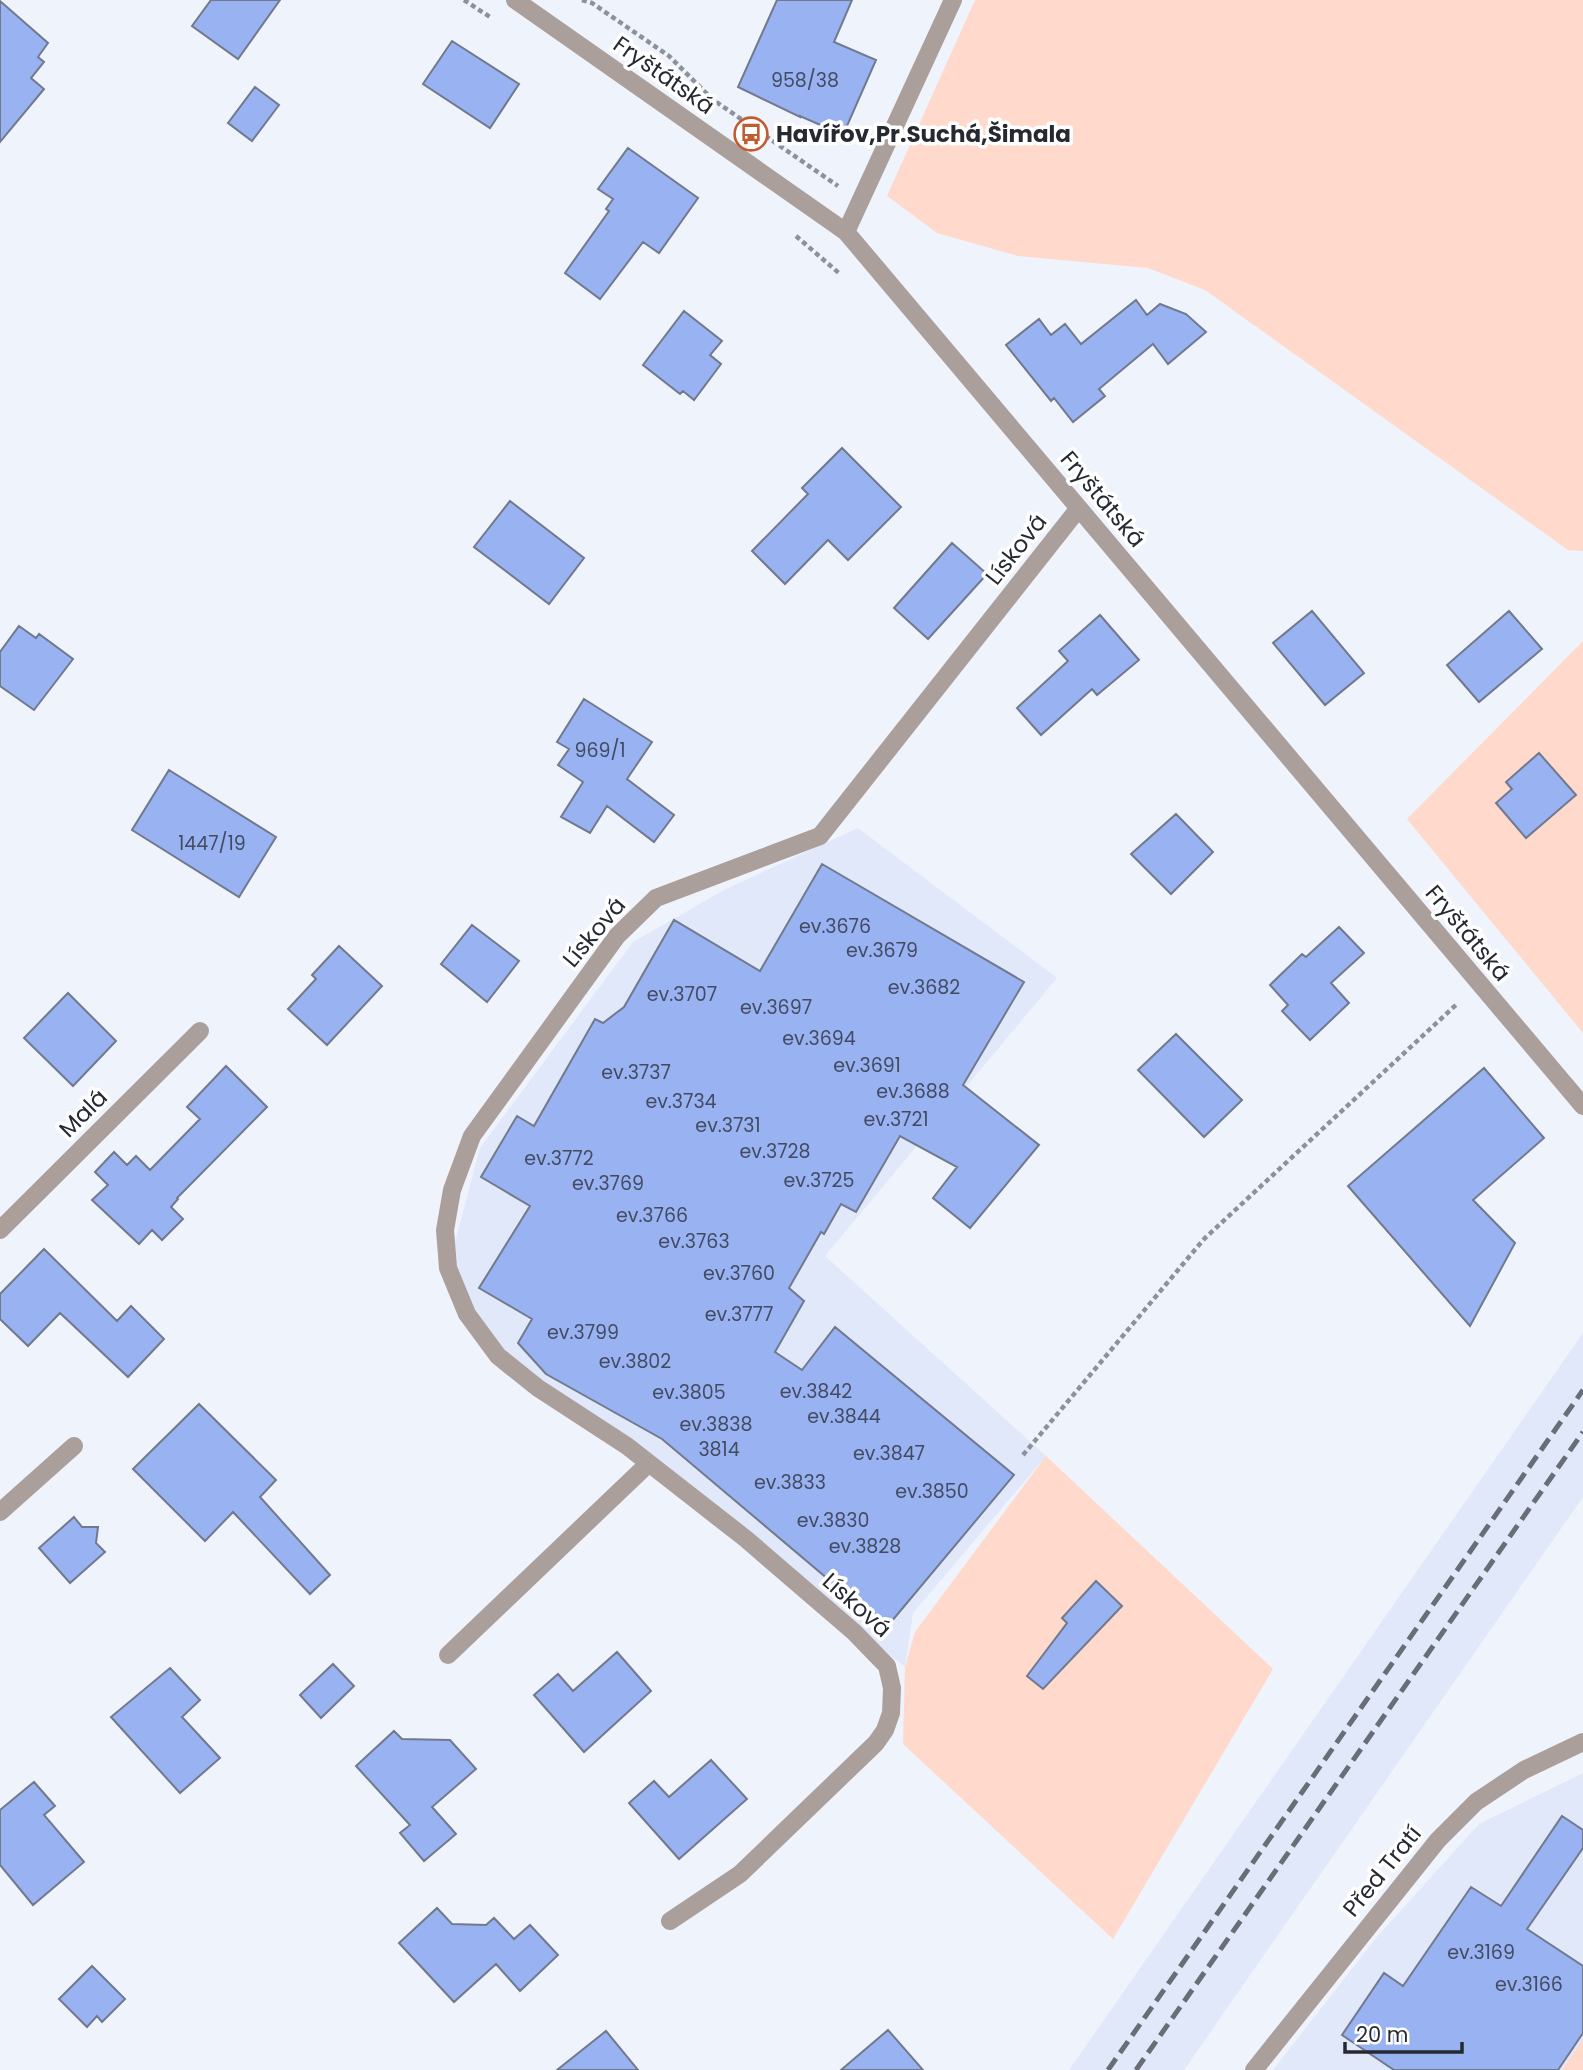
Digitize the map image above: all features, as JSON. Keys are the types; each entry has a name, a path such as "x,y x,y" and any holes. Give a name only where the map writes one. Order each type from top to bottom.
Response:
{"street":[{"path":"846,232 953,0"},
{"name":"Fryštátská","path":"527,3 846,232 1582,1105"},
{"name":"Lísková","path":"670,1921 740,1874 876,1743 885,1730 891,1713 891,1688 887,1666 854,1632 746,1539 627,1446 538,1388 498,1356 467,1314 447,1268 444,1230 452,1190 472,1136 617,936 656,898 820,835 1079,508"},
{"name":"Malá","path":"0,1230 200,1031"},
{"path":"0,1512 74,1446"},
{"path":"447,1655 648,1464"},
{"name":"Před Tratí","path":"1254,2070 1438,1840 1475,1802 1524,1770 1583,1742"}],"path":[{"path":"464,0 496,21"},
{"path":"582,0 592,3 668,56 712,99 860,201"},
{"path":"792,233 841,274"},
{"path":"1023,1455 1204,1239 1479,983"}],"shaded area":[{"path":"975,0 1583,0 1583,551 1568,550 1205,290 1148,268 1018,256 937,233 887,196"},
{"path":"1583,641 1583,1033 1407,819"},
{"path":"858,828 1057,978 825,1256 1046,1456 913,1613 905,1667 648,1464 498,1356 448,1268 480,1148 633,942 726,889"},
{"path":"1583,1333 1583,1497 1184,2070 1069,2070"},
{"path":"1046,1456 1273,1669 1113,1939 903,1744 905,1667 915,1632"},
{"path":"1583,1773 1583,2039 1562,2070 1273,2070 1376,1938 1479,1824"},
{"path":"1583,2039 1583,2070 1562,2070"}],"building":[{"path":"211,0 280,0 238,59 192,26"},
{"path":"777,0 852,0 834,42 876,60 843,135 738,87"},
{"path":"0,1 48,43 38,57 44,62 31,78 44,89 0,142"},
{"path":"452,41 519,84 490,128 423,84"},
{"path":"255,87 279,105 252,141 228,123"},
{"path":"628,148 698,198 659,253 643,242 600,299 565,273 609,211 606,209 613,199 598,189"},
{"path":"1136,300 1147,315 1160,304 1186,314 1206,332 1168,364 1153,344 1099,389 1105,396 1073,422 1054,398 1051,401 1006,345 1039,319 1051,335 1065,324 1081,344"},
{"path":"684,311 722,341 710,355 721,364 694,400 683,391 680,394 643,365"},
{"path":"842,448 901,507 848,560 828,540 785,584 752,551 808,494 802,488"},
{"path":"510,501 584,558 549,604 474,547"},
{"path":"952,543 987,574 928,639 894,608"},
{"path":"1312,611 1364,673 1325,705 1273,643"},
{"path":"1509,611 1542,649 1479,702 1447,665"},
{"path":"1100,615 1139,660 1097,695 1092,689 1041,735 1017,708 1068,661 1059,651"},
{"path":"19,626 36,638 39,634 73,659 34,710 0,686 0,652"},
{"path":"584,699 652,742 627,779 674,815 654,842 607,806 590,833 561,817 583,782 558,765 569,749 557,742"},
{"path":"1539,753 1576,795 1526,838 1496,803 1512,789 1506,782"},
{"path":"169,770 276,837 239,897 132,830"},
{"path":"1176,814 1213,852 1171,894 1131,854"},
{"path":"822,864 1024,982 963,1085 1039,1145 970,1228 933,1198 957,1167 900,1136 856,1212 841,1204 824,1234 821,1232 789,1288 804,1301 775,1352 802,1370 835,1327 1014,1475 886,1628 662,1439 546,1374 518,1343 532,1319 479,1288 530,1206 481,1177 517,1116 534,1126 595,1019 603,1023 624,1007 674,920 760,971"},
{"path":"472,925 519,961 487,1002 441,964"},
{"path":"1339,927 1364,953 1331,983 1349,1003 1310,1040 1282,1011 1288,1005 1270,985 1302,954 1306,957"},
{"path":"339,946 382,986 327,1045 288,1009 316,979 312,975"},
{"path":"68,993 116,1041 73,1086 24,1038"},
{"path":"1176,1034 1242,1100 1204,1137 1138,1070"},
{"path":"226,1066 267,1107 177,1198 171,1207 183,1219 162,1240 152,1230 139,1244 92,1200 108,1185 95,1172 114,1152 127,1165 136,1156 150,1170 200,1119 187,1107"},
{"path":"1484,1068 1544,1138 1473,1200 1515,1243 1470,1326 1348,1186"},
{"path":"44,1249 117,1321 131,1306 164,1339 128,1377 60,1313 28,1346 0,1319 0,1294"},
{"path":"199,1404 276,1480 260,1497 330,1575 310,1594 233,1512 205,1541 133,1469"},
{"path":"74,1517 82,1527 98,1527 96,1543 105,1552 70,1583 39,1548"},
{"path":"1096,1581 1122,1606 1043,1689 1027,1676 1067,1623 1062,1618"},
{"path":"617,1652 651,1691 584,1752 534,1695 558,1674 573,1691"},
{"path":"333,1664 354,1686 321,1718 300,1695"},
{"path":"170,1668 200,1700 182,1717 220,1758 180,1793 111,1717"},
{"path":"394,1731 402,1739 450,1740 476,1769 432,1807 456,1834 424,1861 400,1833 410,1825 356,1766"},
{"path":"711,1760 747,1799 679,1859 629,1803 654,1781 669,1797"},
{"path":"34,1782 55,1806 44,1815 84,1862 33,1905 0,1865 0,1810"},
{"path":"1562,1816 1583,1830 1583,1848 1527,1929 1583,1966 1583,2033 1558,2070 1394,2070 1342,2035 1384,1973 1403,1986 1471,1887 1501,1906"},
{"path":"437,1908 452,1924 486,1925 494,1918 514,1939 530,1925 558,1955 520,1991 496,1964 454,2002 399,1943"},
{"path":"92,1966 125,1999 102,2022 97,2016 87,2027 59,1999"},
{"path":"888,2030 923,2070 841,2070"},
{"path":"606,2031 638,2070 557,2070"}],"railway":[{"path":"1108,2070 1583,1390"},
{"path":"1136,2070 1583,1432"}],"place":[{"name":"Havířov,Pr.Suchá,Šimala","path":"751,134"}]}
